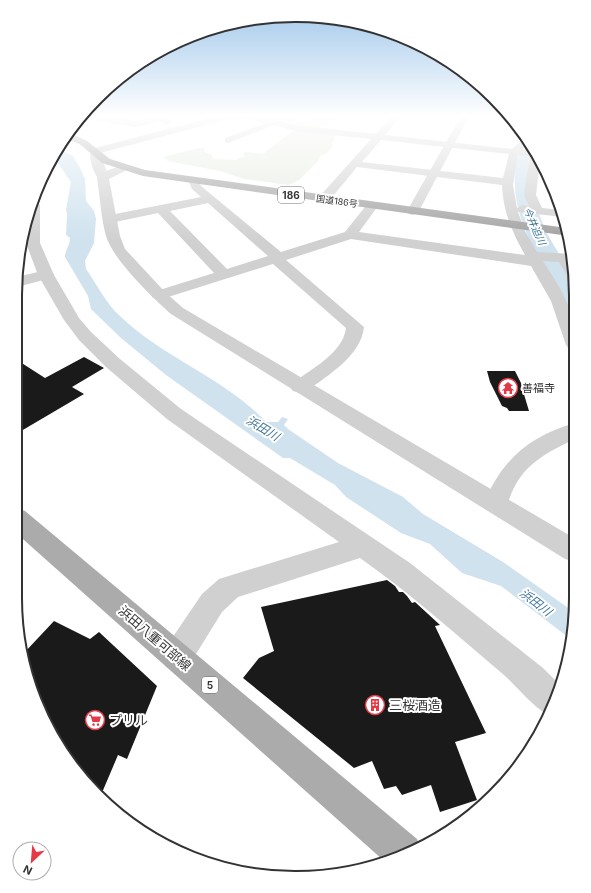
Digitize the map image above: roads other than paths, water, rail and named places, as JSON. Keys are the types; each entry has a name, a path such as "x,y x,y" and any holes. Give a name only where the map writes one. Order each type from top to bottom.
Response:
{"highway":[{"name":"国道186号","path":"102,158 106,162 123,168 195,182 561,231"}],"main road":[{"name":"浜田八重可部線","path":"22,523 400,850"}],"street":[{"path":"95,158 103,178 113,236 119,250 159,295 177,311 300,387 569,548"},
{"path":"324,199 361,158"},
{"path":"413,211 441,158"},
{"path":"517,158 508,182 513,209 535,258 553,289 569,330"},
{"path":"534,163 530,195 536,210"},
{"path":"356,164 508,182"},
{"path":"103,178 110,172 123,168"},
{"path":"195,182 196,188 355,327 354,337 345,350 300,387"},
{"path":"110,218 210,199"},
{"path":"350,235 372,206"},
{"path":"161,209 225,275"},
{"path":"513,209 556,213"},
{"path":"34,216 34,243 46,275 72,320 85,336 151,396 400,571 438,600 532,679 550,697"},
{"path":"159,295 278,259 350,235 535,258 565,258"},
{"path":"23,281 46,275"},
{"path":"496,503 510,473 519,464 538,449 569,433"},
{"path":"177,657 212,603 230,588 363,546"}],"water":[{"name":"浜田川","path":"60,158 74,158 85,179 86,201 94,211 96,219 94,243 85,261 86,269 106,300 120,316 155,344 232,393 266,422 278,422 282,417 288,419 284,425 288,429 338,463 403,497 423,514 503,562 568,608 567,636 501,586 462,573 430,544 401,533 346,497 335,485 290,458 283,458 166,375 121,338 91,309 88,296 65,257 70,241 70,238 66,235 66,210 71,182 58,163"}],"waterway":[{"name":"今井迫川","path":"525,158 522,177 523,195 528,214 546,251 569,289"}],"place":[{"name":"善福寺","path":"508,388"},
{"name":"三桜酒造","path":"375,705"},
{"name":"プリル","path":"95,720"}]}
